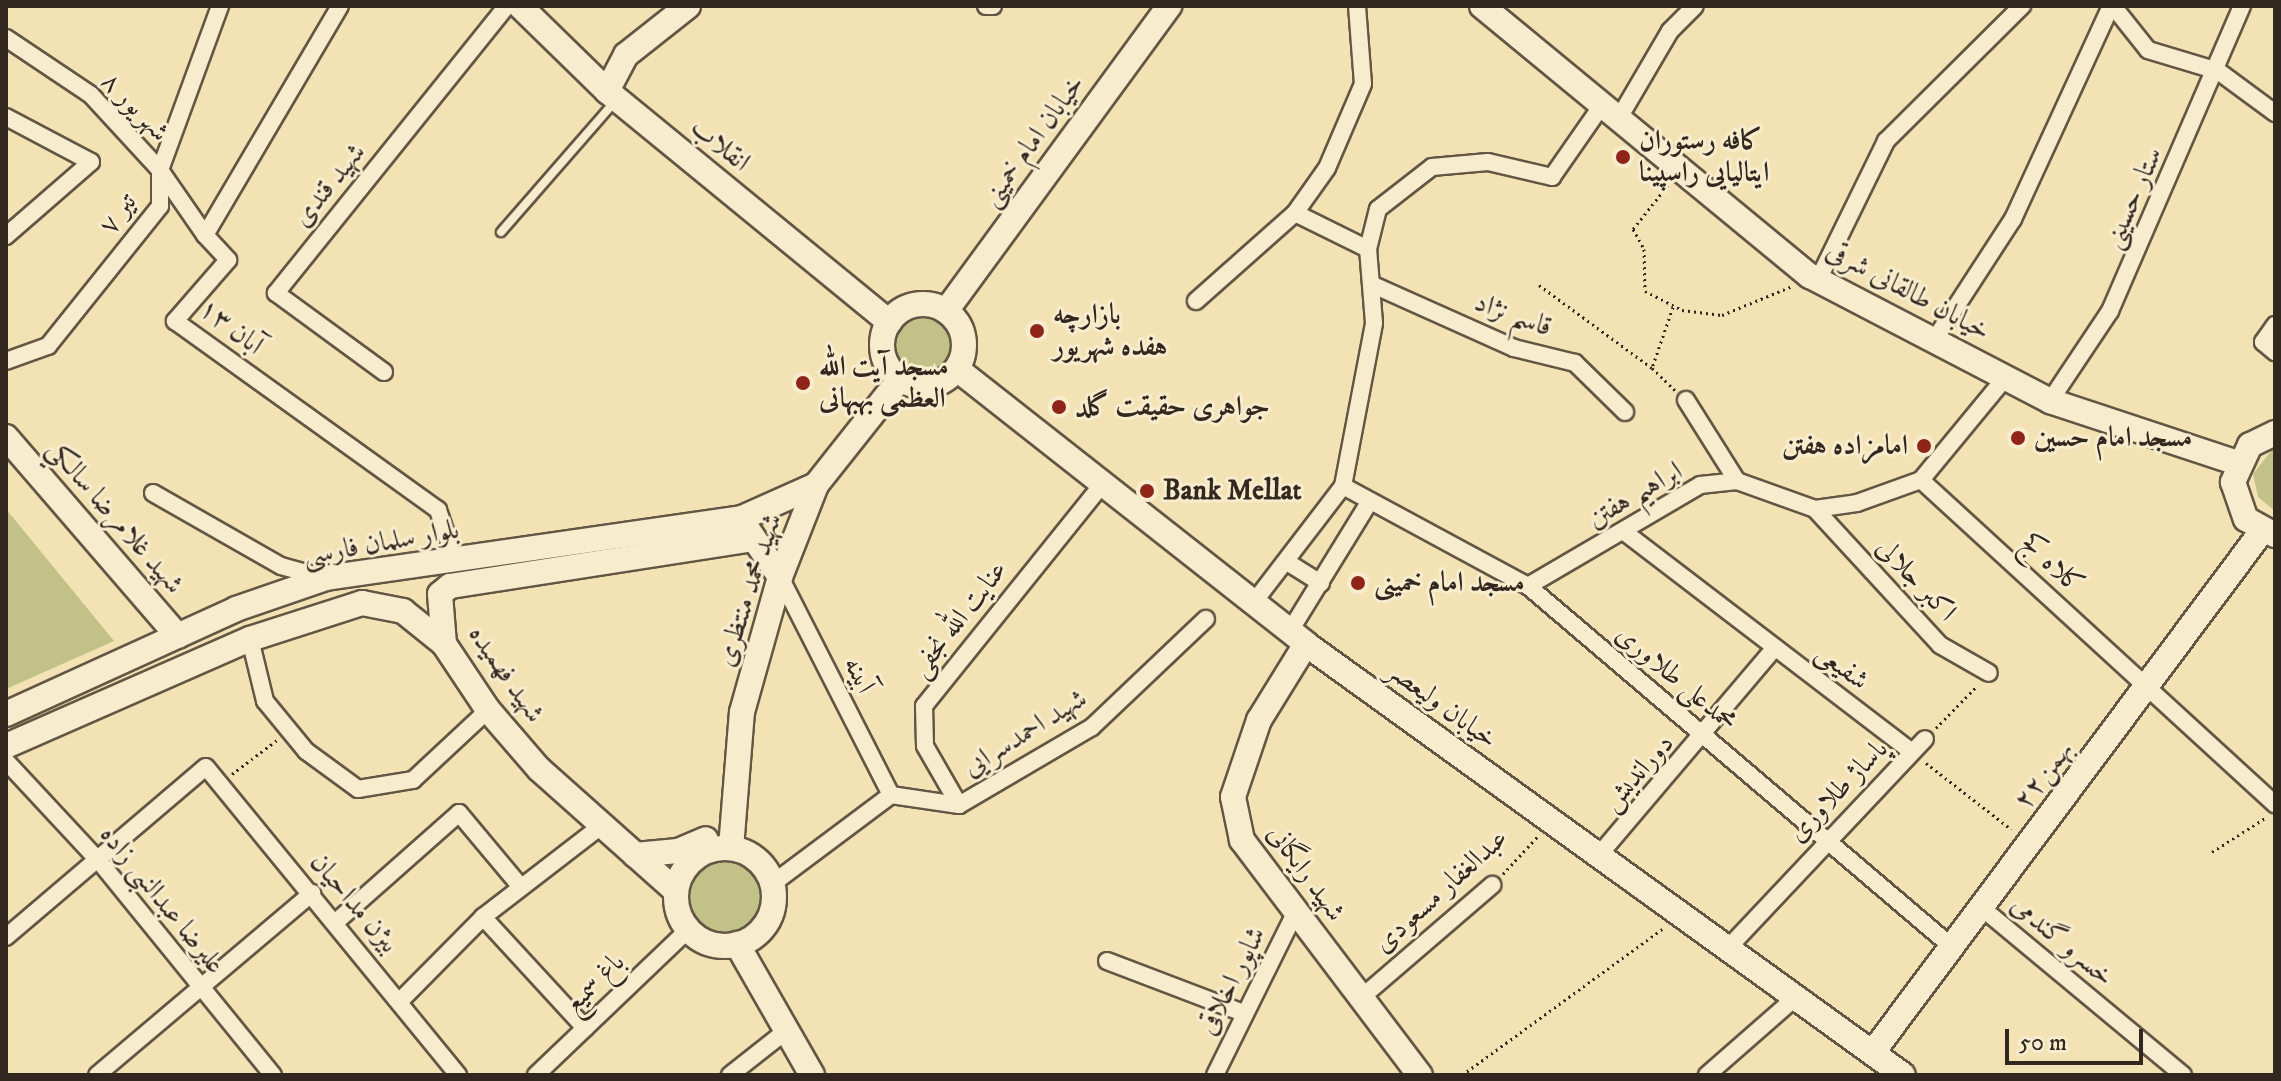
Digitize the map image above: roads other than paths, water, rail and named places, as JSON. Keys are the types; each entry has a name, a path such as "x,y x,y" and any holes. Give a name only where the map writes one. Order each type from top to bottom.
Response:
{"main road":[{"name":"انقلاب","path":"520,6 612,95 889,322"},
{"path":"612,95 626,55 688,6"},
{"name":"خیابان امام خمینی","path":"946,311 1169,6"},
{"name":"خیابان طالقانی شرقی","path":"1482,6 1685,167 1814,278 2050,401 2238,463"},
{"path":"916,305 946,311 964,338 957,369 930,386 900,379 882,353 889,322 916,305"},
{"name":"خیابان ولیعصر","path":"957,369 1298,638 1903,1075"},
{"name":"شهید محمد منتظری","path":"731,848 742,712 780,577 816,485 900,379"},
{"path":"2269,533 2236,502 2238,463 2250,445 2275,433"},
{"name":"شهید غلامرضا سالکي","path":"6,437 178,636"},
{"path":"780,577 745,529 816,485"},
{"name":"بلوار سلمان فارسی","path":"6,714 178,636 326,578 455,560 745,529"},
{"name":"شهید فهمیده","path":"689,929 676,891 601,826 488,710 444,644 439,602 450,586 745,529"},
{"name":"۲۲بهمن","path":"1873,1052 2149,686 2269,533"},
{"name":"بلوار سلمان فارسی","path":"6,746 250,639 362,603 403,611 444,644"},
{"name":"شهید رایگانی","path":"1298,638 1259,720 1233,797 1242,840 1420,1075"},
{"path":"635,855 691,847 734,815"},
{"path":"676,891 695,858 731,848 749,855 772,884 767,921 737,944 718,946 689,929"},
{"path":"737,944 812,1075"}],"street":[{"name":"۷ تیر","path":"6,361 48,346 160,206 160,170 220,6"},
{"path":"205,235 340,6"},
{"name":"شهید قندی","path":"384,372 276,293 507,6"},
{"path":"986,6 993,6"},
{"path":"1196,301 1295,213 1327,168 1363,84 1357,6"},
{"path":"1254,602 1343,486 1374,323 1368,249 1378,209 1432,167 1488,162 1552,177 1611,111 1670,31 1695,6"},
{"path":"1814,278 1886,141 2022,6"},
{"path":"1935,339 2013,219 2112,6 2148,50 2218,71 2275,113"},
{"name":"ستار حسینی","path":"2050,401 2110,311 2218,71 2242,6"},
{"name":"۸ شهریور","path":"6,38 91,95 160,170 205,235"},
{"path":"6,117 91,162 6,236"},
{"path":"1295,213 1368,249"},
{"name":"۱۳ آبان","path":"205,235 228,260 175,321 438,510 455,560"},
{"name":"قاسم نژاد","path":"1371,284 1514,348 1575,363 1625,412"},
{"path":"2275,325 2263,342 2275,352"},
{"path":"1921,480 2006,377"},
{"path":"1686,400 1737,481"},
{"name":"ابراهیم هفتن","path":"1528,586 1700,485 1737,481 1815,509 1857,503 1921,480"},
{"name":"کلاه کج","path":"1921,480 2275,804"},
{"name":"عنایت الله نجفی","path":"959,805 925,746 924,706 1104,482"},
{"name":"محمدعلی طلاوری","path":"1343,486 1368,504 1528,586 1952,947"},
{"path":"153,493 281,566 326,578"},
{"path":"1298,638 1321,583 1368,504"},
{"name":"اکبر جلالی","path":"1815,509 1940,645 1989,673"},
{"name":"شفیعی","path":"1623,531 1912,752"},
{"path":"1287,562 1321,583"},
{"name":"آبینه","path":"780,577 891,795"},
{"name":"شهید احمدسرایی","path":"891,795 959,805 1092,727 1206,619"},
{"path":"250,639 265,701 289,730 358,789 413,780 488,710"},
{"name":"دوراندیش","path":"1599,855 1705,737 1774,649"},
{"name":"پاساژ طلاوری","path":"1728,948 1826,840 1925,739"},
{"name":"علیرضا عبدالنبی زاده","path":"6,761 99,861 273,1075"},
{"name":"بیژن مداحیان","path":"99,861 206,767 337,921 458,1075"},
{"path":"772,884 891,795"},
{"path":"337,921 459,813 520,886"},
{"path":"400,1001 483,917 601,826"},
{"path":"6,937 99,861"},
{"name":"عبدالغفار مسعودی","path":"1362,997 1492,885"},
{"path":"97,1075 202,990 312,893"},
{"name":"خسرو گندمی","path":"1982,908 2183,1075"},
{"name":"شاپور اخلاقی","path":"1215,1075 1296,911"},
{"path":"483,917 585,1028"},
{"name":"باغ سمیع","path":"536,1075 689,929"},
{"path":"1107,961 1243,1013"},
{"path":"1707,1075 1796,997"},
{"path":"730,1075 786,1031"}],"lane":[{"path":"501,232 612,95"}],"place":[{"name":"کافه رستوران ایتالیایی راسپینا","path":"1623,157"},
{"name":"بازارچه هفده شهریور","path":"1037,331"},
{"name":"مسجد آیت الله العظمی بهبهانی","path":"803,383"},
{"name":"جواهری حقیقت گلد","path":"1059,407"},
{"name":"مسجد امام حسین","path":"2018,438"},
{"name":"امامزاده هفتن","path":"1924,446"},
{"name":"Bank Mellat","path":"1147,491"},
{"name":"مسجد امام خمینی","path":"1358,583"}]}
